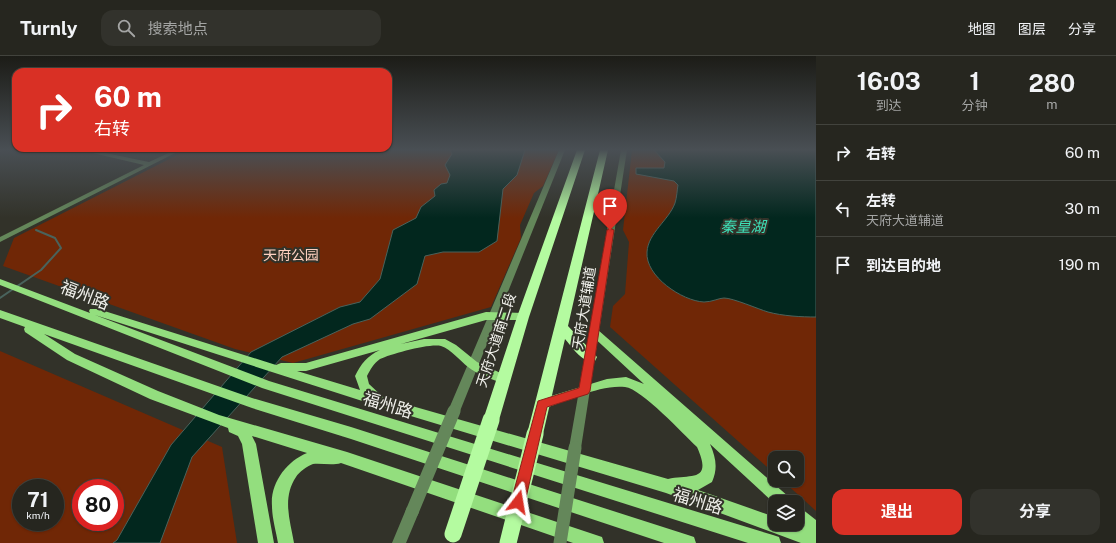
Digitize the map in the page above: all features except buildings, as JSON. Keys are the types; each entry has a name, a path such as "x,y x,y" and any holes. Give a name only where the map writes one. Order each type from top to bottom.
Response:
{"highway":[{"name":"天府大道南二段","path":"452,538 503,379 573,173"},
{"path":"508,543 598,173"},
{"path":"561,327 590,357"}],"main road":[{"name":"福州路","path":"1,282 266,385 773,543"},
{"path":"50,300 122,319 261,365 381,402 666,486 816,541"},
{"path":"261,365 291,368 306,367 486,316 494,315 524,317"},
{"path":"7,317 71,357 154,396 218,420 347,458 596,543"},
{"path":"7,317 252,403 359,435 688,543"},
{"path":"594,333 776,495"},
{"path":"381,402 364,387 360,376 366,366 389,351 424,343 445,343 473,365 503,379"},
{"path":"542,404 618,382 628,383 639,387 648,393 702,443 708,456 710,467 707,477 698,483 666,486"},
{"path":"218,420 243,432 250,444 266,543"},
{"path":"286,543 279,505 284,484 294,468 310,458 347,458"},
{"path":"804,520 816,531"}],"street":[{"path":"3,236 128,173"},
{"path":"399,543 553,173"},
{"name":"天府大道辅道","path":"560,543 620,173"}],"green space":[{"name":"天府公园","path":"142,173 549,173 543,186 534,193 520,225 521,238 491,307 293,363 235,349 3,266 14,238"},
{"path":"629,173 816,173 816,511 804,500 804,495 798,495 790,487 804,487 804,451 768,451 768,468 610,327 613,306 625,294 629,242 623,230"},
{"path":"0,351 222,447 237,543 0,543"}],"water":[{"path":"449,173 518,173 503,189 497,241 479,252 443,252 425,256 417,284 370,319 353,324 282,357 192,457 160,543 113,543 117,540 122,531 124,531 124,528 171,445 251,352 340,307 360,302 380,279 393,230 416,218 421,207 435,196 434,190 441,184 447,183 450,175"},
{"name":"秦皇湖","path":"636,173 816,173 816,317 792,316 768,312 728,298 707,302 695,301 666,286 652,270 648,261 647,252 651,239 676,201 678,185 674,181 636,174"}],"waterway":[{"path":"0,298 41,270 61,248 55,238 36,230"}],"route":[{"path":"518,502 542,404 584,391 610,230"}]}
